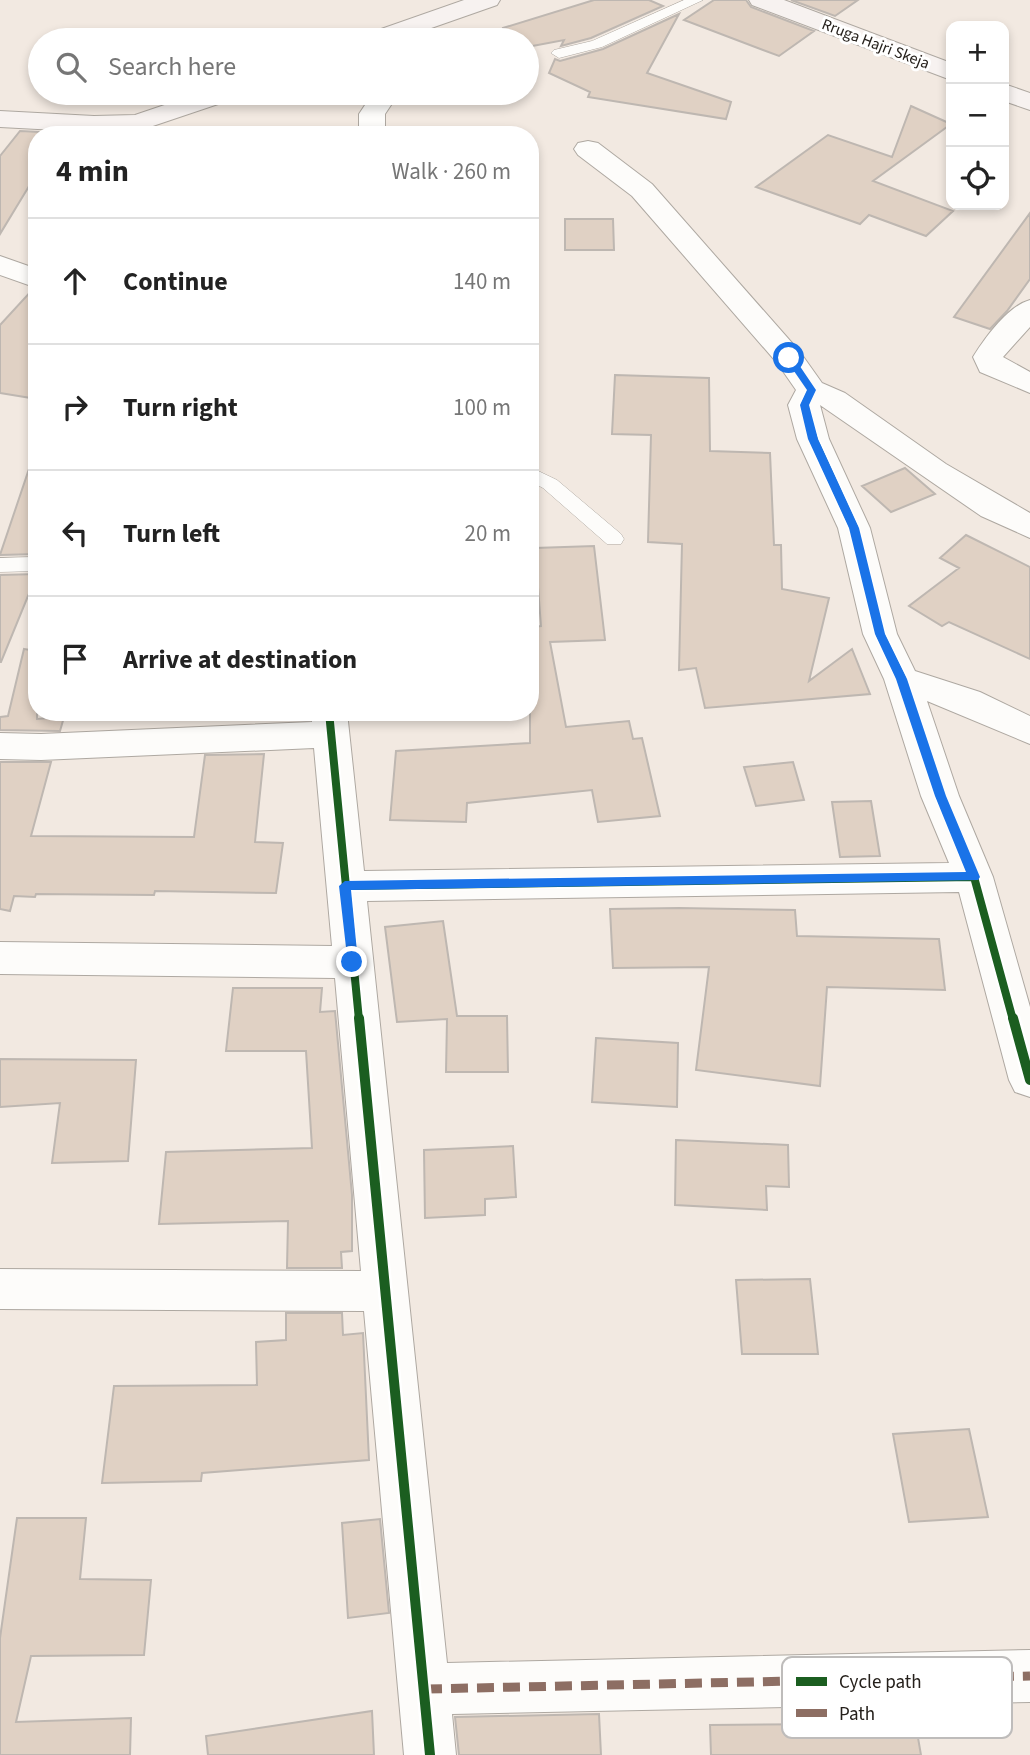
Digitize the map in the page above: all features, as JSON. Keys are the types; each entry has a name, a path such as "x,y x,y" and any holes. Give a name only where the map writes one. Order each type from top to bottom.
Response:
{"street":[{"path":"408,28 488,0"},
{"name":"Rruga Hajri Skeja","path":"761,0 946,70"},
{"path":"1009,94 1030,102"},
{"path":"147,126 196,105"},
{"path":"372,126 372,114 378,105"},
{"path":"0,118 112,126"},
{"path":"588,149 642,190 789,358 811,390 834,400 993,508 1030,527"},
{"path":"0,265 28,276"},
{"path":"1030,309 988,357 991,365 1030,384"},
{"path":"811,390 804,405 813,439 854,528 880,634 902,679 940,796 974,877 1030,1080"},
{"path":"902,679 967,701 1030,731"},
{"path":"0,746 41,747 330,723 430,1755"},
{"path":"345,886 974,877"},
{"path":"0,958 352,962"},
{"path":"0,1289 385,1291"},
{"path":"1012,1676 1030,1676"},
{"path":"425,1689 782,1681"}],"lane":[{"path":"559,52 597,44 696,0"},
{"path":"539,478 550,484 614,538"},
{"path":"0,565 28,564"}],"building":[{"path":"594,0 649,0 663,6 591,38 561,46 564,40 539,45 539,28 503,28"},
{"path":"714,0 746,0 751,7 814,31 779,56 684,20"},
{"path":"791,0 858,0 835,16"},
{"path":"679,14 647,73 731,102 726,119 588,97 590,92 549,73 555,59 560,61 603,49"},
{"path":"911,106 946,122 946,128 873,181 953,211 926,236 869,215 860,224 756,187 828,135 892,157"},
{"path":"20,131 28,131 28,188 0,234 0,156"},
{"path":"1030,213 1030,279 1007,311 990,329 954,317"},
{"path":"565,219 613,219 614,250 565,250"},
{"path":"28,294 28,398 0,393 0,325"},
{"path":"615,375 709,378 710,451 770,453 774,545 781,545 782,589 829,598 809,681 852,649 870,694 705,708 696,668 679,670 682,544 648,542 651,435 612,434"},
{"path":"905,468 935,494 891,512 862,486"},
{"path":"28,472 28,554 0,555"},
{"path":"966,535 1030,567 1030,659 949,622 942,626 909,606 959,568 940,558"},
{"path":"594,546 605,640 550,642 566,727 629,721 633,739 642,738 660,816 598,822 592,790 467,803 466,822 390,820 396,751 530,743 530,721 539,721 539,548"},
{"path":"28,574 28,596 1,662 0,662 0,575"},
{"path":"24,649 28,650 28,721 63,721 60,731 0,730 0,717 8,716"},
{"path":"264,754 255,842 283,843 276,893 155,891 154,895 36,894 35,897 14,896 10,911 0,909 0,762 51,762 31,836 194,837 205,755"},
{"path":"793,762 804,800 756,806 744,767"},
{"path":"871,801 880,856 840,857 832,802"},
{"path":"610,909 795,910 797,936 939,939 945,990 827,987 820,1086 696,1070 709,967 613,968"},
{"path":"443,921 457,1016 507,1016 508,1072 446,1072 447,1019 397,1022 385,927"},
{"path":"233,988 322,988 320,1012 335,1011 352,1195 352,1251 341,1252 342,1268 287,1268 288,1221 159,1224 166,1152 312,1148 306,1051 226,1051"},
{"path":"596,1038 678,1043 677,1107 592,1102"},
{"path":"0,1059 136,1060 128,1161 52,1163 60,1103 0,1107"},
{"path":"676,1140 788,1145 789,1187 766,1186 767,1210 675,1205"},
{"path":"513,1146 516,1197 485,1199 485,1215 425,1218 424,1150"},
{"path":"810,1279 818,1354 742,1354 736,1280"},
{"path":"286,1313 342,1313 343,1335 363,1333 369,1460 202,1473 201,1481 102,1483 114,1386 257,1385 256,1342 286,1340"},
{"path":"969,1429 988,1517 909,1522 893,1434"},
{"path":"17,1518 86,1518 80,1579 151,1580 144,1655 31,1656 16,1722 131,1718 130,1755 0,1755 0,1638"},
{"path":"380,1519 389,1613 348,1618 342,1523"},
{"path":"372,1711 374,1755 208,1755 206,1736"},
{"path":"599,1714 601,1755 459,1755 455,1717"},
{"path":"782,1724 782,1738 918,1738 921,1755 711,1755 710,1725"}],"marked path":[{"path":"1012,1676 1030,1676"},
{"path":"425,1689 782,1681"}],"cycle path":[{"path":"811,390 804,405 813,439 854,528 880,634 902,679 940,796 974,877 1030,1080"},
{"path":"330,721 430,1755"},
{"path":"345,886 974,877"}],"route":[{"path":"352,962 345,886 974,877 940,796 902,679 880,634 854,528 813,439 804,405 811,390 789,358"}]}
